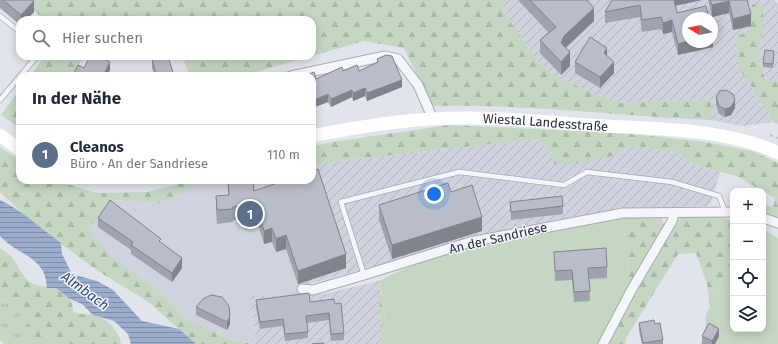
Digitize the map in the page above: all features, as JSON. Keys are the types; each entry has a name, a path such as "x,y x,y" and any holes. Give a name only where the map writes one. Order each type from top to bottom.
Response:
{"main road":[{"name":"Wiestal Landesstraße","path":"316,135 348,129 433,119 519,119 677,130 732,138 753,143 778,153"},
{"path":"0,135 16,147"}],"street":[{"path":"310,72 385,56 398,59 418,85 433,119"},
{"name":"An der Sandriese","path":"302,290 313,290 470,242 502,235 623,213 729,212"},
{"path":"603,344 632,289 672,221 674,213"},
{"path":"766,219 778,223"}],"lane":[{"path":"0,16 16,29"},
{"path":"23,72 33,60"},
{"path":"0,100 16,80"},
{"path":"364,275 341,202 459,172 564,185 587,172 672,182 719,196 729,212"}],"shaded area":[{"path":"508,0 775,0 778,4 778,82 767,80 757,58 763,31 736,36 739,68 774,122 743,126 711,120 711,100 618,103 560,79 539,63 501,8"},
{"path":"537,139 552,153 613,156 629,145 676,152 695,165 720,172 711,202 708,206 626,208 566,218 475,239 298,287 264,184 316,184 316,164"},
{"path":"200,184 264,184 300,295 250,296 256,344 227,338 187,320 161,292 109,255 87,228 112,200 159,203"},
{"path":"379,281 381,293 379,297 382,344 256,344 250,296 323,294"}],"green space":[{"path":"22,0 508,0 501,8 539,63 560,79 618,103 711,100 711,120 537,108 432,106 404,48 364,41 316,55 316,16 40,16"},
{"path":"752,4 763,6 763,31 757,58 766,80 778,82 778,124 774,122 739,68 736,36 749,32"},
{"path":"42,60 82,60 74,72 33,72"},
{"path":"184,60 297,60 257,72 188,72"},
{"path":"16,95 16,125 1,115"},
{"path":"449,125 621,133 699,141 752,151 778,163 778,219 766,213 766,205 773,207 775,198 766,193 766,188 757,188 736,176 695,165 676,152 629,145 613,156 579,163 554,164 552,153 537,139 316,164 316,146 331,142"},
{"path":"0,147 16,158 16,184 67,184 97,193 147,192 178,184 200,184 159,203 112,200 88,228 109,255 161,292 187,320 227,338 253,344 196,344 147,301 98,271 34,224 0,192"},
{"path":"681,216 716,216 730,220 730,265 710,306 707,284 696,253 678,254 626,338 625,344 609,344 637,291"},
{"path":"662,217 664,226 629,288 623,218"},
{"path":"623,218 629,288 598,344 387,344 383,298 379,281 406,268 466,248 530,233"},
{"path":"766,231 778,238 778,344 701,344 705,330 706,315 730,265 730,332 766,332"},
{"path":"0,248 13,258 28,281 37,285 59,289 65,294 72,304 73,311 81,314 94,315 108,322 118,334 121,344 55,344 48,341 36,340 27,332 28,315 20,307 0,298"},
{"path":"381,293 383,298 387,344 382,344 379,297"},
{"path":"0,298 20,307 28,315 27,332 55,344 5,344 0,340"}],"water":[{"name":"Almbach","path":"0,200 24,214 61,243 62,254 72,274 97,281 113,290 142,321 179,329 196,344 131,344 128,334 114,321 93,315 82,304 70,299 56,288 47,288 42,269 30,258 7,243 0,236"}],"building":[{"path":"3,0 33,0 34,1 21,15"},
{"path":"530,0 587,0 594,8 564,36 561,43 570,52 561,62 540,40 556,27"},
{"path":"612,0 674,0 677,13 706,6 708,12 682,12 682,43 678,44 672,20 663,23 661,17 642,20 640,5 605,12"},
{"path":"710,0 747,0 751,14 733,19 729,1 712,5"},
{"path":"590,37 607,48 604,53 614,62 600,77 575,62"},
{"path":"765,50 774,51 773,64 763,63"},
{"path":"386,55 392,56 402,80 367,93 365,88 353,93 352,90 331,99 328,94 316,99 316,79 342,67 343,71 357,65 359,71 378,62 377,59"},
{"path":"88,60 106,60 110,62 105,72 74,72 78,65 84,68"},
{"path":"152,60 169,60 173,72 156,72"},
{"path":"726,90 733,94 735,100 731,107 725,109 719,106 716,97 720,91"},
{"path":"318,169 346,254 298,271 286,235 276,239 272,228 264,231 256,205 217,210 216,196 229,195 228,184 253,184 254,191 274,184 316,184 316,170"},
{"path":"448,183 451,192 472,185 482,217 392,245 379,205"},
{"path":"562,196 563,206 511,212 510,202"},
{"path":"110,200 161,239 159,241 182,258 172,273 131,245 133,242 98,218"},
{"path":"606,248 607,267 588,268 590,291 574,292 572,270 555,271 554,252"},
{"path":"309,293 310,302 334,299 335,304 341,303 344,333 331,334 329,313 306,316 308,332 285,334 283,319 260,322 256,300"},
{"path":"211,295 222,297 229,306 230,316 227,322 196,307 203,299"},
{"path":"654,320 655,324 660,323 663,340 643,343 639,323"},
{"path":"709,323 719,329 712,341 702,336"}],"place":[{"name":"Cleanos","path":"250,214"}]}
